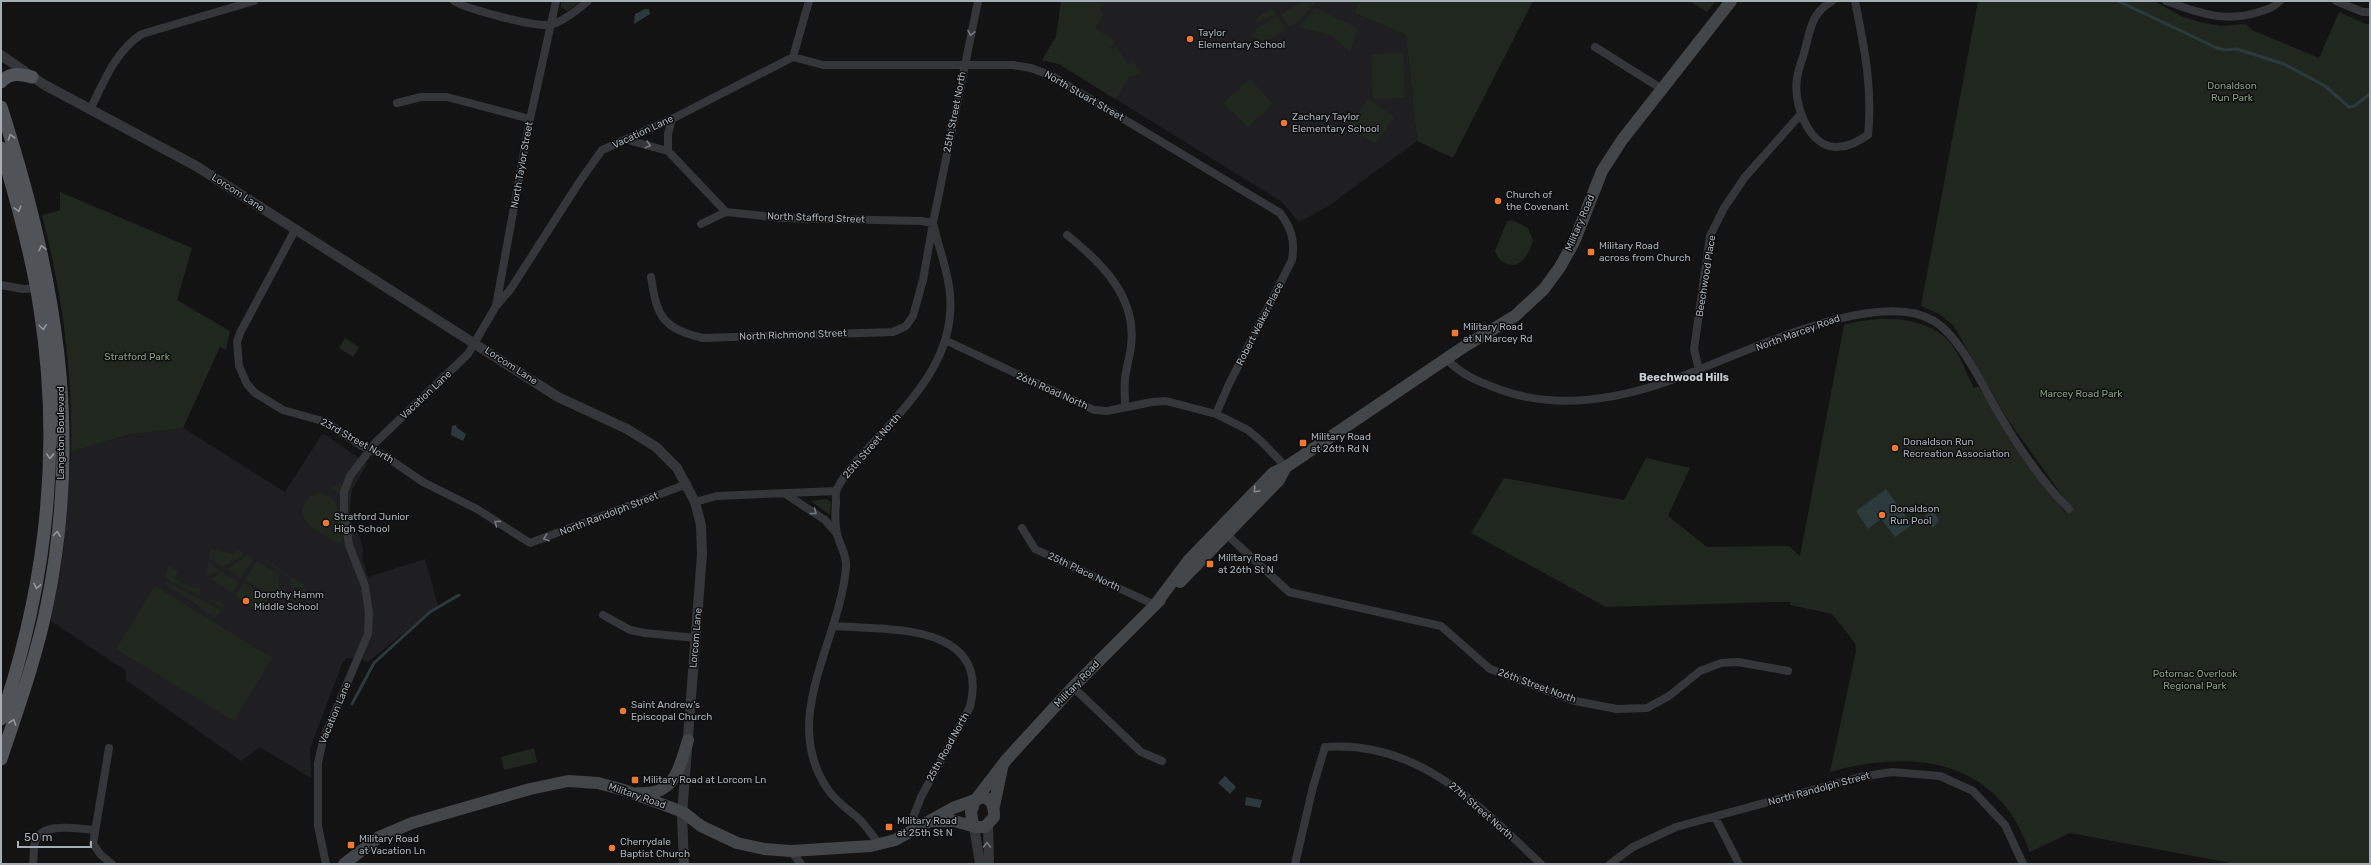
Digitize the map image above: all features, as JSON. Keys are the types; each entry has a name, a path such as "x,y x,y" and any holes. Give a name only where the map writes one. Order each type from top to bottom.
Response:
{"main road":[{"name":"Military Road","path":"344,864 379,836 412,823 530,789 568,781 598,783 624,790 683,812 701,826 737,843 764,849 791,851 843,849 879,844 895,840 915,831 953,808 976,799 1002,767 1073,687 1155,605 1188,561 1223,530 1272,473 1286,467 1446,359 1515,316 1544,289 1560,267 1574,242 1602,171 1622,140 1731,1"},
{"path":"1,82 10,75 16,74 32,77"},
{"name":"Langston Boulevard","path":"1,107 14,170 57,338 62,410 63,460 59,521 50,586 40,636 26,686 1,759"},
{"name":"Langston Boulevard","path":"1,148 14,170"},
{"name":"Langston Boulevard","path":"1,720 27,633 39,572 46,520 50,465 50,409 43,287"},
{"path":"624,790 649,794 660,791 669,785 678,771 688,740"},
{"name":"Military Road","path":"994,806 1002,767"},
{"path":"932,821 954,821 973,826 982,828 988,825 994,817 994,806 989,799 984,797 976,799 971,812 973,826"}],"street":[{"path":"90,110 118,57 134,38 142,34 254,1"},
{"path":"454,1 473,10 550,25 572,14 588,1"},
{"name":"North Taylor Street","path":"496,306 530,119 556,1"},
{"path":"793,57 810,1"},
{"name":"25th Street North","path":"927,266 932,223 978,1"},
{"path":"1832,1 1821,8 1813,19 1797,79 1800,115 1811,132 1823,143 1835,148 1848,146 1868,135 1871,107 1867,61 1855,1"},
{"path":"2166,1 2201,14 2239,18 2274,8 2280,1"},
{"path":"2336,1 2363,12 2370,12"},
{"path":"1595,47 1662,88"},
{"name":"Lorcom Lane","path":"1,55 32,77 90,110 196,166 476,343 558,397 642,437 668,458 687,484 695,502 701,525 702,554 683,812 682,842 684,864"},
{"name":"North Stuart Street","path":"793,57 822,65 1013,65 1030,68 1052,76 1280,213 1292,232"},
{"name":"Vacation Lane","path":"326,864 318,826 320,752 323,740 368,634 369,613 365,586 349,546 344,514 344,492 350,476 370,448 463,360 476,343 496,306 510,290 580,181 602,150 628,140 672,119 793,57"},
{"path":"397,103 421,97 447,97 530,119"},
{"name":"Beechwood Place","path":"1700,370 1694,349 1710,236 1724,208 1745,177 1800,115"},
{"path":"668,151 668,134 672,119"},
{"path":"628,140 668,151 726,212 701,224"},
{"name":"North Stafford Street","path":"726,212 782,218 920,221 932,223"},
{"name":"25th Street North","path":"879,844 858,818 829,791 814,760 808,721 819,669 834,626 846,567 846,557 838,535 835,519 836,491 846,474 917,395 934,369 946,341 951,314 950,292 932,223"},
{"name":"23rd Street North","path":"295,230 240,333 238,356 242,375 255,393 283,410 326,422 359,444 386,456 423,482 477,509 530,543"},
{"name":"Robert Walker Place","path":"1216,414 1229,384 1292,260 1295,245 1292,232"},
{"path":"1067,235 1100,263 1125,298 1131,321 1131,345 1124,380 1126,406"},
{"name":"North Richmond Street","path":"651,277 655,304 661,316 682,333 703,338 893,332 906,326 913,316 927,266"},
{"path":"1,285 20,289 43,287"},
{"name":"North Marcey Road","path":"1446,359 1462,374 1478,382 1514,394 1547,400 1572,401 1629,393 1700,370 1815,326 1858,313 1906,312 1933,320 1951,335 2003,421 2039,474 2069,509"},
{"name":"26th Road North","path":"946,341 1082,406 1106,411 1126,406 1166,401 1216,414 1248,430 1286,467"},
{"name":"North Randolph Street","path":"530,543 687,484"},
{"path":"695,502 717,496 836,491"},
{"path":"787,494 825,520 838,535"},
{"name":"25th Place North","path":"1022,528 1035,549 1155,605"},
{"name":"26th Street North","path":"1223,530 1289,592 1441,626 1490,669 1574,701 1617,709 1647,708 1669,696 1700,671 1721,663 1738,662 1788,671"},
{"path":"603,615 630,630 696,638"},
{"name":"25th Road North","path":"834,626 934,636 953,646 969,667 973,679 973,695 970,707 921,797 914,815 915,831"},
{"path":"1073,687 1141,752 1162,761"},
{"name":"27th Street North","path":"1295,864 1313,787 1325,747 1350,745 1389,755 1436,774 1458,788 1541,864"},
{"path":"109,748 93,844 101,855 112,864"},
{"name":"North Randolph Street","path":"1610,864 1620,855 1652,837 1676,827 1860,776 1892,772 1940,776 1973,791 2005,825 2023,864"},
{"path":"1715,817 1739,864"},
{"path":"988,825 989,864"},
{"path":"973,826 980,864"},
{"path":"33,864 35,841 43,832 54,828 95,830"},
{"path":"791,851 802,864"}],"shaded area":[{"name":"Zachary Taylor Elementary School","path":"1109,1 1359,1 1354,13 1406,35 1417,141 1327,207 1299,222 1282,202 1059,64 1042,60 1056,37"},
{"path":"645,9 649,9 650,14 634,24 635,14"},
{"path":"456,425 457,428 466,434 463,441 451,435 452,426"},
{"name":"Dorothy Hamm Middle School","path":"183,428 285,492 322,434 326,435 367,464 352,490 350,507 351,524 360,537 363,549 362,559 368,577 425,559 438,605 368,662 359,658 347,658 342,664 310,748 311,778 260,747 241,761 126,680 126,671 51,621 63,554 71,452 128,435"},
{"name":"Donaldson Run Pool","path":"1886,489 1912,525 1895,537 1881,519 1868,529 1856,511"},
{"path":"1933,509 1939,521 1933,528 1925,516"},
{"path":"1225,776 1236,787 1230,794 1218,783"},
{"path":"1246,797 1262,800 1260,808 1245,805"}],"green space":[{"path":"561,1 581,1 567,11 561,7"},
{"path":"1061,1 1109,1 1099,8 1103,15 1095,28 1114,40 1114,45 1110,47 1111,49 1115,46 1128,64 1134,62 1141,74 1130,77 1115,99 1059,64 1042,60 1056,37"},
{"path":"1304,1 1316,1 1300,20 1289,27 1281,14"},
{"path":"1359,1 1533,1 1453,158 1417,141 1406,35 1354,13"},
{"path":"1689,1 1716,1 1707,12"},
{"name":"Potomac Overlook Regional Park","path":"1978,1 2154,1 2181,16 2199,22 2221,26 2246,24 2252,30 2319,58 2339,12 2366,24 2370,24 2370,864 2236,864 2070,833 2030,852 2021,831 2009,811 1992,792 1972,778 1950,768 1927,763 1903,761 1878,762 1830,772 1856,651 1855,643 1832,614 1790,605 1790,602 1606,607 1471,533 1504,478 1624,500 1646,458 1690,468 1668,516 1707,547 1789,546 1800,556 1844,325 1884,319 1911,321 1924,325 1947,339 1959,356 1974,388 1978,386 2065,513 2069,505 2006,417 1953,325 1939,314 1921,306"},
{"path":"1272,8 1276,14 1257,23 1255,19"},
{"path":"1315,8 1358,28 1350,52 1330,35 1299,27"},
{"path":"1277,16 1286,29 1260,45 1253,34 1257,31 1256,29"},
{"path":"1403,53 1405,98 1373,99 1371,54"},
{"path":"1250,79 1273,104 1248,127 1223,103"},
{"path":"1368,99 1395,117 1375,144 1349,125"},
{"name":"Stratford Park","path":"60,192 192,248 177,300 230,331 226,350 220,347 183,428 128,435 71,452 70,392 65,333 55,274 42,215 60,210"},
{"path":"1512,220 1528,228 1533,240 1530,250 1524,259 1511,265 1505,263 1497,257 1495,251 1507,221"},
{"path":"345,338 359,347 353,357 339,348"},
{"path":"342,482 340,494 331,488"},
{"path":"321,493 328,495 335,502 341,521 343,534 341,543 336,542 312,528 304,517 303,511 305,501 311,496"},
{"path":"826,499 831,502 830,515 811,501"},
{"path":"211,549 234,554 238,549 245,554 223,567 209,558"},
{"path":"248,555 253,559 241,578 227,569"},
{"path":"262,559 306,586 292,588 290,578"},
{"path":"257,561 278,574 280,590 272,591 269,595 245,580"},
{"path":"209,563 219,570 208,576 206,574"},
{"path":"168,565 179,572 174,579 193,588 198,586 201,589 199,595 216,602 218,601 224,605 222,607 165,578"},
{"path":"222,572 238,582 232,593 211,579"},
{"path":"164,581 221,610 217,616 214,617 163,582"},
{"path":"244,583 267,598 261,615 235,596"},
{"path":"155,586 272,658 234,721 116,649"},
{"path":"306,588 307,591 301,592 303,601 290,598 289,595"},
{"path":"534,748 537,762 504,770 501,757"}],"waterway":[{"path":"2118,1 2215,47 2224,50 2237,49 2284,64 2325,86 2349,107 2354,106 2370,94"},
{"path":"352,704 374,663 430,612 459,595"}],"place":[{"name":"Taylor Elementary School","path":"1190,39"},
{"name":"Zachary Taylor Elementary School","path":"1284,123"},
{"name":"Church of the Covenant","path":"1498,201"},
{"name":"Military Road across from Church","path":"1591,252"},
{"name":"Military Road at N Marcey Rd","path":"1455,333"},
{"name":"Military Road at 26th Rd N","path":"1303,443"},
{"name":"Donaldson Run Recreation Association","path":"1895,448"},
{"name":"Donaldson Run Pool","path":"1882,515"},
{"name":"Stratford Junior High School","path":"326,523"},
{"name":"Military Road at 26th St N","path":"1210,564"},
{"name":"Dorothy Hamm Middle School","path":"246,601"},
{"name":"Saint Andrew's Episcopal Church","path":"623,711"},
{"name":"Military Road at Lorcom Ln","path":"635,780"},
{"name":"Military Road at 25th St N","path":"889,827"},
{"name":"Military Road at Vacation Ln","path":"351,845"},
{"name":"Cherrydale Baptist Church","path":"612,848"}],"district":[{"name":"Beechwood Hills","path":"1684,377"}],"park label":[{"name":"Donaldson Run Park","path":"2232,92"},
{"name":"Marcey Road Park","path":"2081,394"}]}
